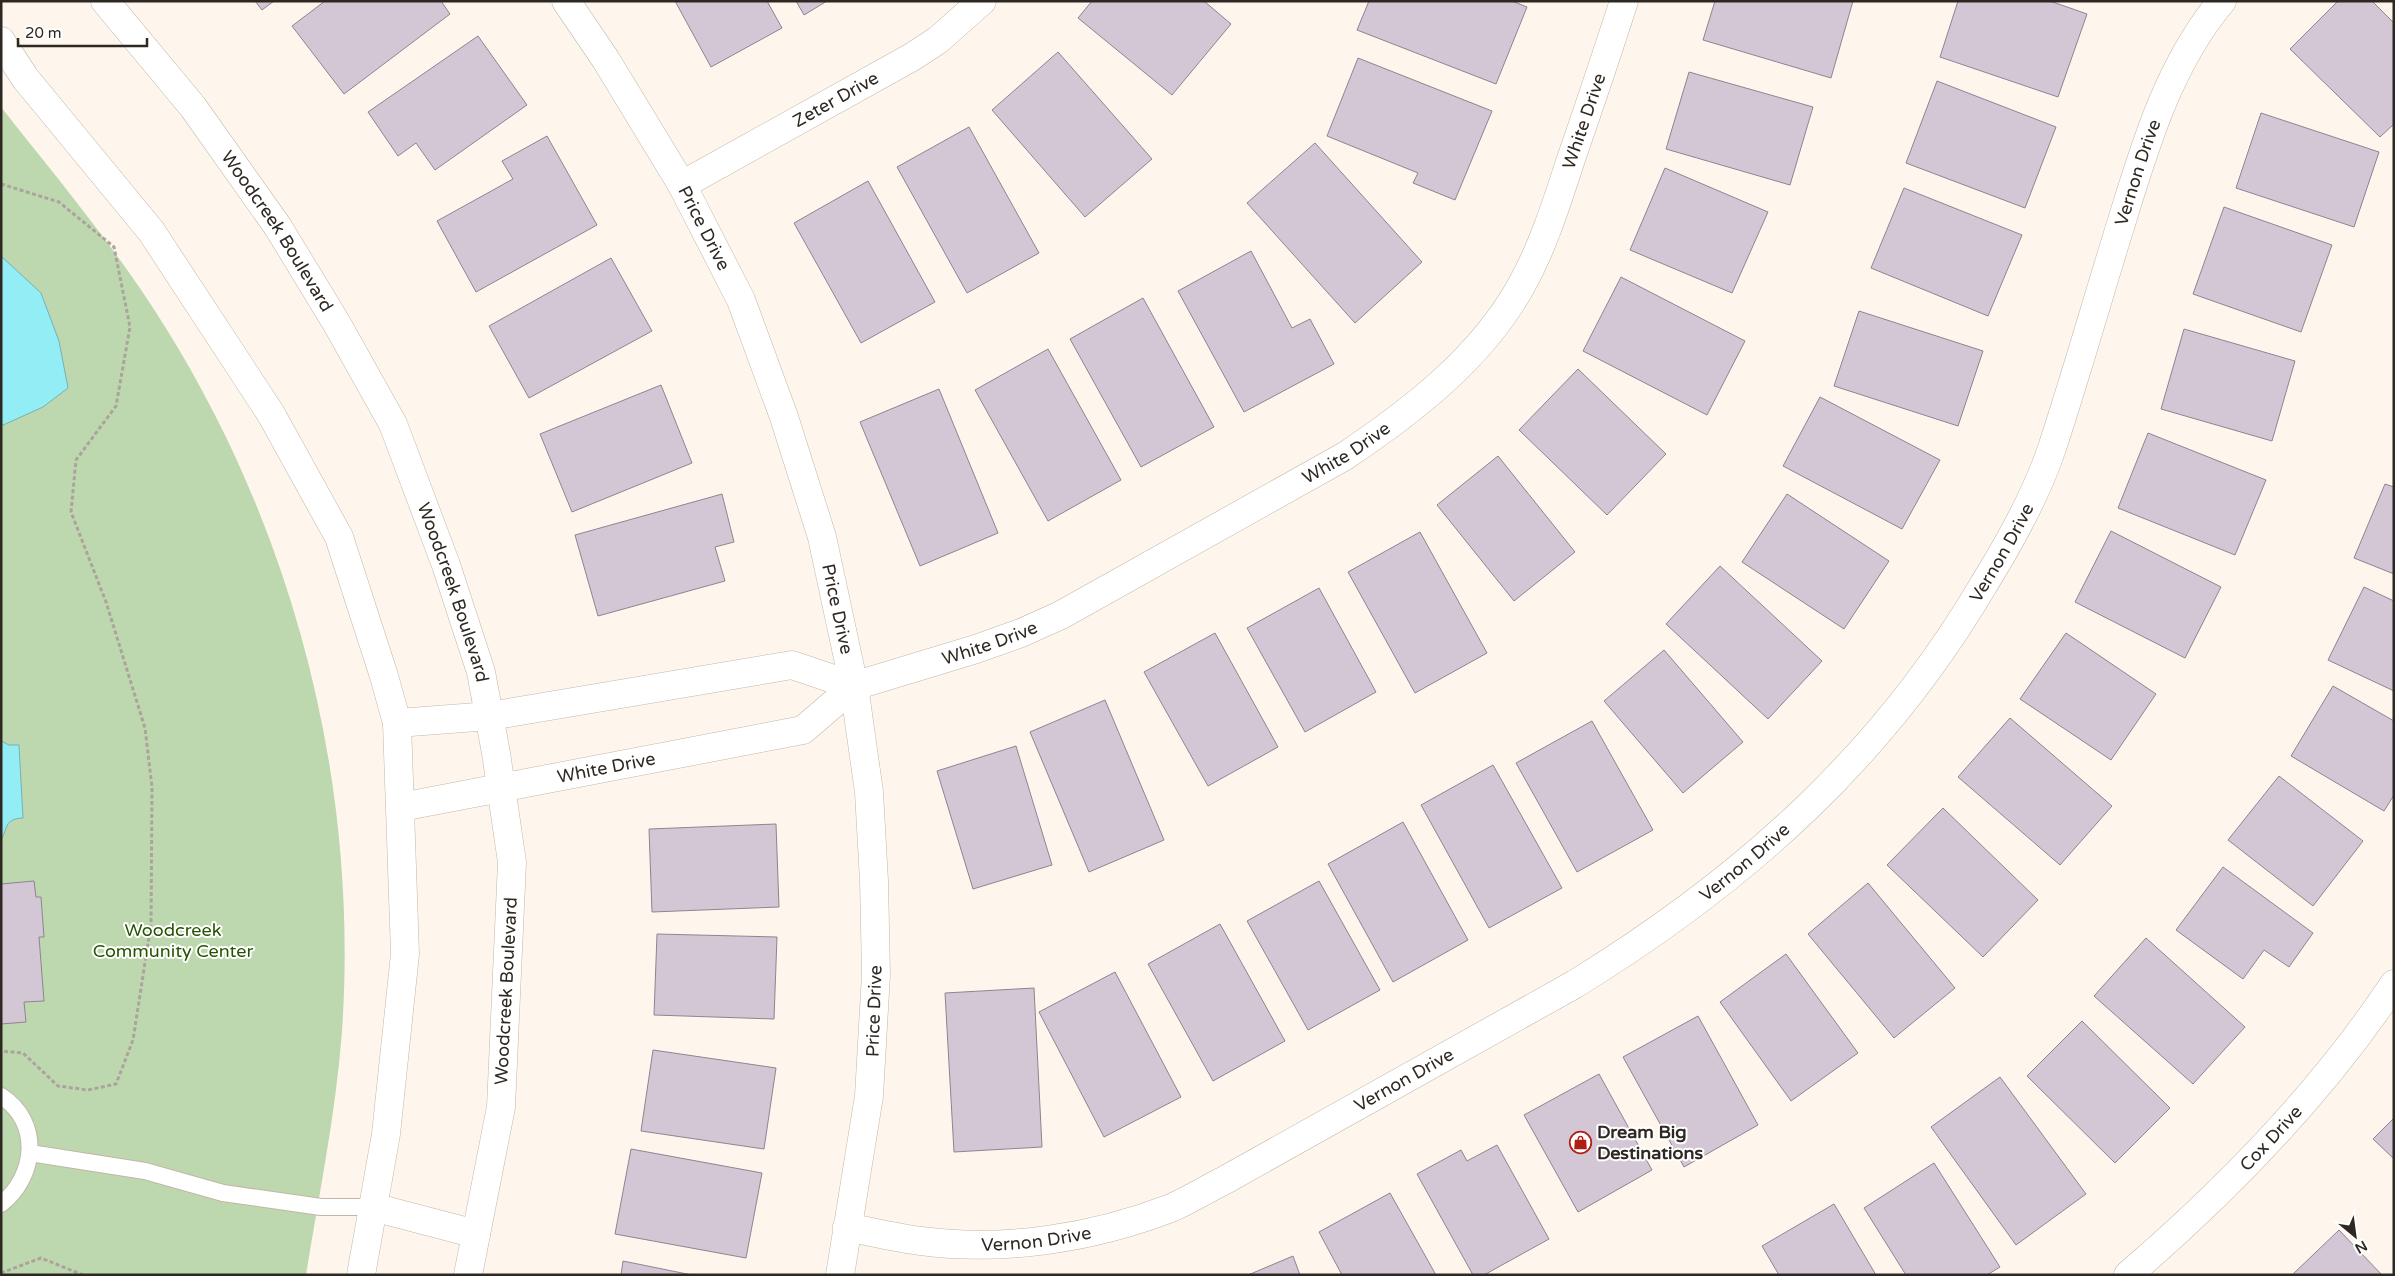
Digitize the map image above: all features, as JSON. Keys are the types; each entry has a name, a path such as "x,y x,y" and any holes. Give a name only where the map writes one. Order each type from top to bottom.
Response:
{"street":[{"name":"Woodcreek Boulevard","path":"105,1 193,108 278,227 337,324 393,424 446,565 481,672 502,789 512,862 500,1107 468,1275"},
{"name":"Price Drive","path":"566,1 611,67 682,185 741,300 784,416 822,537 854,686 869,792 876,974 868,1106 840,1275"},
{"name":"Zeter Drive","path":"682,185 912,57 938,40 982,1"},
{"name":"White Drive","path":"401,807 803,730 854,686 976,649 1021,633 1061,615 1345,456 1384,429 1444,380 1501,316 1521,286 1553,215 1624,1"},
{"name":"Vernon Drive","path":"847,1227 922,1241 973,1244 1025,1242 1074,1235 1125,1224 1172,1207 1225,1180 1575,984 1687,910 1795,820 1846,770 1893,717 1936,661 2005,550 2051,452 2152,126 2180,65 2211,5"},
{"path":"1,41 25,78 151,231 271,414 339,537 397,723 405,954 386,1134 361,1275"},
{"path":"397,723 490,716 792,665 854,686"},
{"name":"Cox Drive","path":"2128,1275 2192,1218 2278,1131 2321,1082 2394,984"},
{"path":"373,1207 476,1234"}],"lane":[{"path":"1,1096 19,1113 28,1132 30,1153 26,1174 14,1194 1,1204"},
{"path":"30,1153 144,1171 223,1193 321,1207 373,1207"}],"path":[{"path":"1,184 59,202 114,246 130,327 116,406 76,460 71,512 106,602 143,720 152,787 151,924 133,1040 116,1084 88,1090 58,1086 24,1053 1,1051"},
{"path":"1,1273 41,1258 83,1275"}],"green space":[{"name":"Woodcreek Community Center","path":"1,107 86,214 146,296 210,405 249,489 282,575 308,664 328,754 340,846 345,938 339,1062 306,1275 1,1275"}],"water":[{"path":"1,256 41,293 59,341 68,388 43,407 1,426"},
{"path":"1,741 9,745 19,745 23,818 10,822 1,840"}],"building":[{"path":"255,1 274,1 262,10"},
{"path":"325,1 441,1 450,14 344,94 292,26"},
{"path":"675,1 767,1 782,28 711,67"},
{"path":"796,1 827,1 804,15"},
{"path":"1092,1 1204,1 1231,24 1172,95 1078,18"},
{"path":"1369,1 1512,1 1527,7 1496,84 1357,30"},
{"path":"1715,1 1853,1 1831,78 1703,40"},
{"path":"1958,1 2050,1 2087,14 2058,97 1940,57"},
{"path":"2338,1 2372,1 2394,23 2394,124 2380,137 2290,49"},
{"path":"478,36 527,105 435,170 416,143 398,156 368,112"},
{"path":"1058,52 1152,159 1085,217 992,110"},
{"path":"1358,58 1492,111 1455,200 1413,183 1418,173 1327,136"},
{"path":"1689,72 1813,107 1790,185 1666,149"},
{"path":"1937,81 2056,127 2025,208 1906,163"},
{"path":"2261,113 2379,152 2354,227 2236,188"},
{"path":"969,127 1039,253 967,293 897,167"},
{"path":"547,136 597,225 476,292 437,221 513,179 502,161"},
{"path":"1315,143 1422,262 1355,323 1247,203"},
{"path":"1665,168 1768,212 1732,293 1630,250"},
{"path":"868,181 935,302 861,343 794,223"},
{"path":"1904,188 2022,235 1988,316 1871,268"},
{"path":"2224,207 2332,245 2301,332 2193,294"},
{"path":"1251,251 1292,328 1310,319 1334,364 1244,412 1178,291"},
{"path":"611,258 652,331 529,398 489,326"},
{"path":"1621,277 1745,341 1707,415 1583,351"},
{"path":"1143,298 1214,427 1141,467 1070,339"},
{"path":"1859,311 1983,351 1958,426 1834,386"},
{"path":"2184,329 2295,361 2272,441 2161,409"},
{"path":"1048,349 1121,480 1048,521 975,390"},
{"path":"1578,369 1666,454 1607,515 1519,430"},
{"path":"661,385 692,463 572,512 540,434"},
{"path":"939,389 998,533 920,566 860,422"},
{"path":"1820,397 1940,460 1902,529 1783,466"},
{"path":"2148,433 2266,480 2235,555 2118,508"},
{"path":"1498,456 1575,552 1514,601 1437,505"},
{"path":"2385,484 2394,487 2394,574 2354,558"},
{"path":"722,494 734,542 715,547 725,581 598,616 575,535"},
{"path":"1787,494 1889,561 1844,629 1742,562"},
{"path":"2111,531 2221,587 2185,658 2075,602"},
{"path":"1420,532 1487,653 1415,693 1348,572"},
{"path":"1720,566 1822,661 1768,719 1666,624"},
{"path":"2364,587 2394,601 2394,691 2328,660"},
{"path":"1319,588 1376,692 1305,732 1247,628"},
{"path":"1215,633 1278,747 1208,786 1144,672"},
{"path":"2066,633 2156,694 2111,760 2020,699"},
{"path":"1664,650 1743,742 1683,793 1604,701"},
{"path":"2333,686 2394,721 2394,795 2384,811 2291,756"},
{"path":"1105,700 1164,840 1089,872 1030,732"},
{"path":"2010,718 2112,806 2060,865 1958,777"},
{"path":"1592,721 1653,830 1577,872 1516,763"},
{"path":"1016,746 1052,865 973,889 937,771"},
{"path":"1493,765 1562,888 1489,928 1421,805"},
{"path":"2279,776 2363,841 2313,906 2228,840"},
{"path":"1943,808 2038,900 1983,957 1887,865"},
{"path":"1403,822 1468,940 1393,982 1328,864"},
{"path":"776,824 779,907 652,912 649,829"},
{"path":"2223,867 2313,933 2289,967 2264,950 2243,979 2176,930"},
{"path":"34,881 36,897 41,897 44,937 39,937 44,1001 24,1002 26,1022 1,1024 1,884"},
{"path":"1319,881 1380,990 1308,1030 1247,921"},
{"path":"1868,883 1955,988 1894,1038 1808,934"},
{"path":"1220,924 1285,1041 1213,1081 1148,964"},
{"path":"657,934 777,937 774,1019 654,1015"},
{"path":"2146,938 2245,1027 2193,1084 2094,996"},
{"path":"1786,954 1858,1053 1791,1101 1720,1002"},
{"path":"1115,972 1181,1097 1104,1137 1039,1012"},
{"path":"1034,988 1042,1147 954,1152 945,993"},
{"path":"1698,1016 1758,1125 1684,1167 1623,1057"},
{"path":"2082,1021 2170,1108 2115,1163 2027,1076"},
{"path":"653,1050 776,1068 764,1149 641,1131"},
{"path":"1599,1074 1652,1170 1578,1212 1524,1115"},
{"path":"2000,1077 2086,1194 2016,1245 1931,1127"},
{"path":"2394,1118 2394,1159 2373,1139"},
{"path":"1497,1145 1549,1239 1484,1275 1473,1275 1417,1174 1461,1150 1467,1161"},
{"path":"631,1149 762,1173 746,1258 615,1234"},
{"path":"1934,1163 2000,1267 1987,1275 1906,1275 1864,1208"},
{"path":"1390,1193 1436,1275 1342,1275 1319,1232"},
{"path":"1834,1204 1876,1275 1779,1275 1762,1246"},
{"path":"2339,1230 2382,1275 2292,1275"},
{"path":"1293,1256 1300,1275 1248,1275"},
{"path":"623,1261 692,1275 621,1275"}],"place":[{"name":"Dream Big Destinations","path":"1581,1142"}]}
